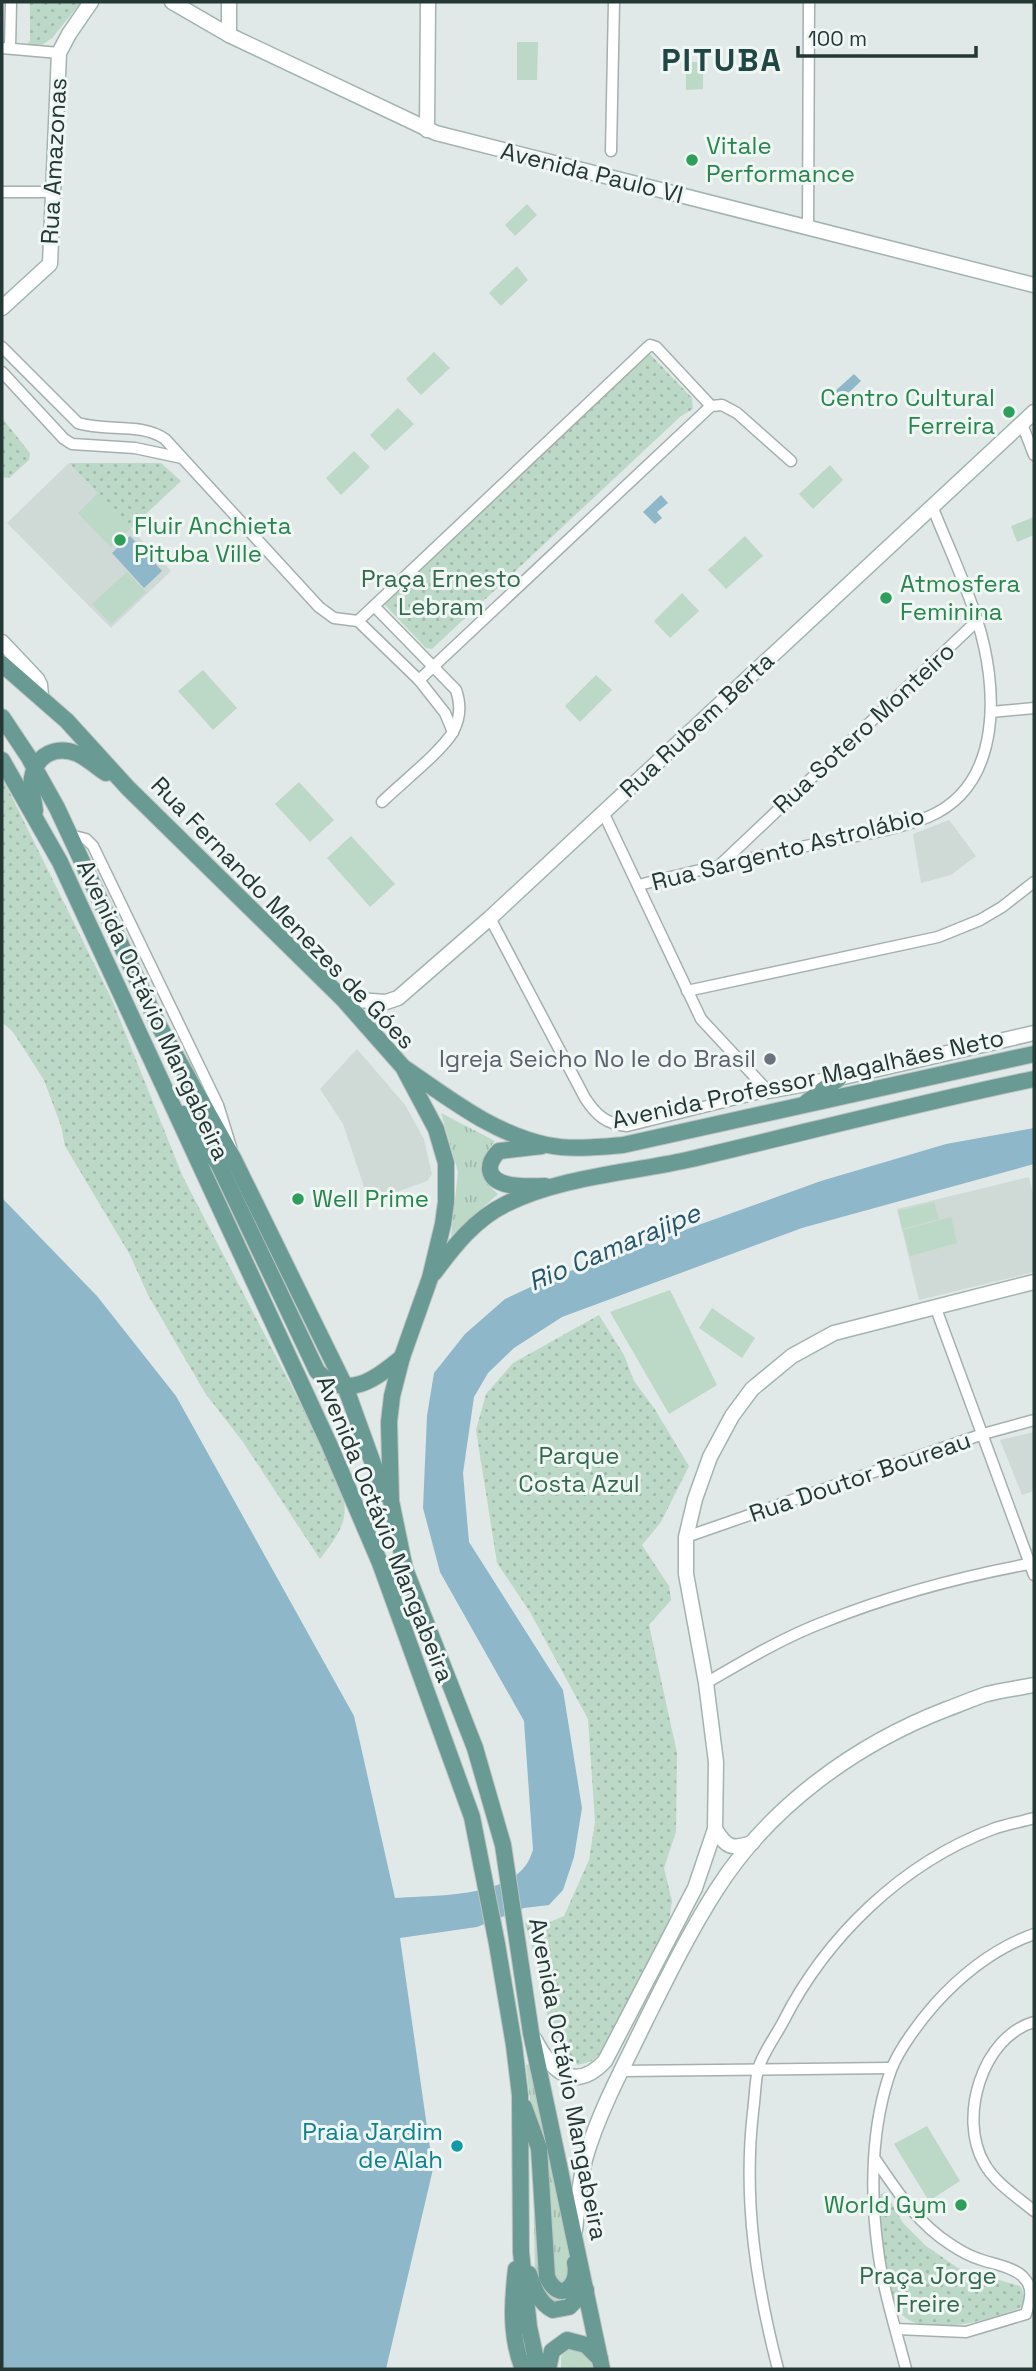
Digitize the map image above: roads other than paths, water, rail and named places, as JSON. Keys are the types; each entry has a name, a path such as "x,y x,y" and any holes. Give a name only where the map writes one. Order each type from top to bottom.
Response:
{"main road":[{"name":"Rua Fernando Menezes de Góes","path":"2,664 40,696 128,788 343,999 403,1067 436,1129 446,1163 443,1224 430,1278"},
{"name":"Avenida Octávio Mangabeira","path":"2,717 35,768 70,835 158,1024 234,1160 345,1387 393,1519 405,1569 475,1748 503,1844 531,2033 601,2364"},
{"path":"34,816 32,788 35,768 44,756 52,751 69,751 80,755 128,788"},
{"name":"Avenida Octávio Mangabeira","path":"2,760 65,873 330,1446 380,1563 472,1817 497,1944 520,2095 521,2245 529,2327 538,2369"},
{"name":"Avenida Professor Magalhães Neto","path":"403,1067 484,1121 548,1145 599,1147 1034,1054"},
{"path":"802,1105 839,1078"},
{"name":"Avenida Professor Magalhães Neto","path":"430,1278 452,1249 481,1219 507,1203 558,1186 683,1161 1034,1079"},
{"path":"165,1090 203,1139 219,1165 317,1371 325,1379 345,1387 355,1386 376,1377 402,1357"},
{"path":"548,1145 499,1151 490,1163 490,1171 493,1177 508,1184 558,1186"},
{"name":"Avenida Octávio Mangabeira","path":"393,1519 389,1474 392,1396 402,1357 430,1278"},
{"path":"520,2095 539,2148 548,2277 552,2287 566,2290 575,2281 577,2273 550,2143 548,2112"},
{"path":"521,2245 533,2287 549,2308 560,2310 569,2307 586,2290"},
{"path":"521,2245 514,2281 512,2328 523,2369"},
{"path":"548,2369 552,2351 567,2340 582,2342 601,2364"}],"street":[{"path":"11,2 6,48 60,53"},
{"name":"Rua Amazonas","path":"2,308 50,264 60,53 69,33 91,2"},
{"name":"Avenida Paulo VI","path":"172,2 229,34 428,130 1034,285"},
{"path":"229,2 229,34"},
{"path":"428,2 428,130"},
{"path":"611,151 614,2"},
{"path":"808,227 810,2"},
{"path":"2,192 54,191"},
{"path":"358,621 650,345 656,348 711,406"},
{"path":"2,347 67,415 85,426 152,433 165,439 319,607 334,618 358,621 419,680 445,713 453,732"},
{"path":"2,372 64,439 79,445 135,448 182,458"},
{"path":"419,680 711,406 722,405 737,413 791,461"},
{"name":"Rua Rubem Berta","path":"343,999 386,1002 398,998 490,918 1034,412"},
{"path":"1022,424 1034,455"},
{"path":"79,445 85,426"},
{"name":"Rua Sargento Astrolábio","path":"639,886 720,864 893,828 929,817 947,807 964,791 978,772 987,749 991,712 986,658 978,620 932,506"},
{"path":"374,606 456,690 459,699 458,718 453,732 382,802"},
{"name":"Rua Sotero Monteiro","path":"720,864 978,620"},
{"path":"2,642 37,679 40,696"},
{"path":"991,712 1034,708"},
{"path":"603,812 701,1019 768,1091"},
{"path":"687,991 938,937 980,920 1034,882"},
{"name":"Avenida Professor Magalhães Neto","path":"490,918 585,1098 599,1117 616,1125 627,1125 768,1091 839,1078 1032,1032"},
{"path":"531,2033 549,2063 567,2076 587,2076 605,2061 695,1888 715,1829 716,1762 706,1683 686,1574 686,1537 695,1499 710,1457 732,1416 751,1389 792,1356 834,1333 1034,1282"},
{"path":"935,1306 1032,1563 1034,1575"},
{"name":"Rua Doutor Boureau","path":"686,1537 983,1434 1034,1420"},
{"path":"706,1683 772,1645 822,1622 888,1598 1032,1563"},
{"path":"575,2235 586,2157 621,2071 677,1960 717,1889 752,1843 784,1809 829,1772 870,1745 922,1719 986,1695 1034,1685"},
{"path":"778,2369 754,2259 749,2196 751,2136 758,2069 796,1995 815,1966 866,1910 935,1857 995,1828 1034,1818"},
{"path":"715,1829 731,1847 752,1843"},
{"path":"906,2369 878,2252 875,2159 881,2112 891,2068 922,2019 954,1983 984,1959 1017,1940 1034,1934"},
{"path":"1034,2022 1007,2037 995,2052 976,2092 972,2124 976,2146 984,2164 995,2178 1034,2211"},
{"path":"621,2071 891,2068"},
{"path":"875,2159 908,2206 929,2229 976,2258 1020,2274 1030,2287 1026,2314 1000,2323 966,2332 896,2329"}],"water":[{"path":"854,374 861,381 840,401 833,393"},
{"path":"661,495 668,503 657,512 662,518 655,524 643,512"},
{"path":"130,536 162,571 144,588 112,553"},
{"path":"1034,1128 1034,1164 802,1228 562,1317 514,1348 488,1373 474,1397 463,1473 469,1542 563,1690 582,1808 574,1857 563,1890 549,1905 524,1908 477,1927 400,1938 433,2169 386,2369 2,2369 2,1198 97,1296 176,1396 354,1716 395,1898 427,1896 465,1893 501,1884 515,1876 526,1865 533,1850 524,1721 440,1572 423,1508 427,1416 434,1373 465,1334 505,1299 548,1279 821,1181 946,1144"}],"place":[{"name":"Vitale Performance","path":"692,160"},
{"name":"Centro Cultural Ferreira","path":"1009,412"},
{"name":"Fluir Anchieta Pituba Ville","path":"120,540"},
{"name":"Atmosfera Feminina","path":"886,598"},
{"name":"Igreja Seicho No Ie do Brasil","path":"770,1059"},
{"name":"Well Prime","path":"298,1199"},
{"name":"Praia Jardim de Alah","path":"457,2146"},
{"name":"World Gym","path":"961,2205"}],"district":[{"name":"PITUBA","path":"722,60"}],"park label":[{"name":"Praça Ernesto Lebram","path":"441,593"},
{"name":"Parque Costa Azul","path":"579,1470"},
{"name":"Praça Jorge Freire","path":"928,2290"}],"water label":[{"name":"Rio Camarajipe","path":"614,1247"}]}
